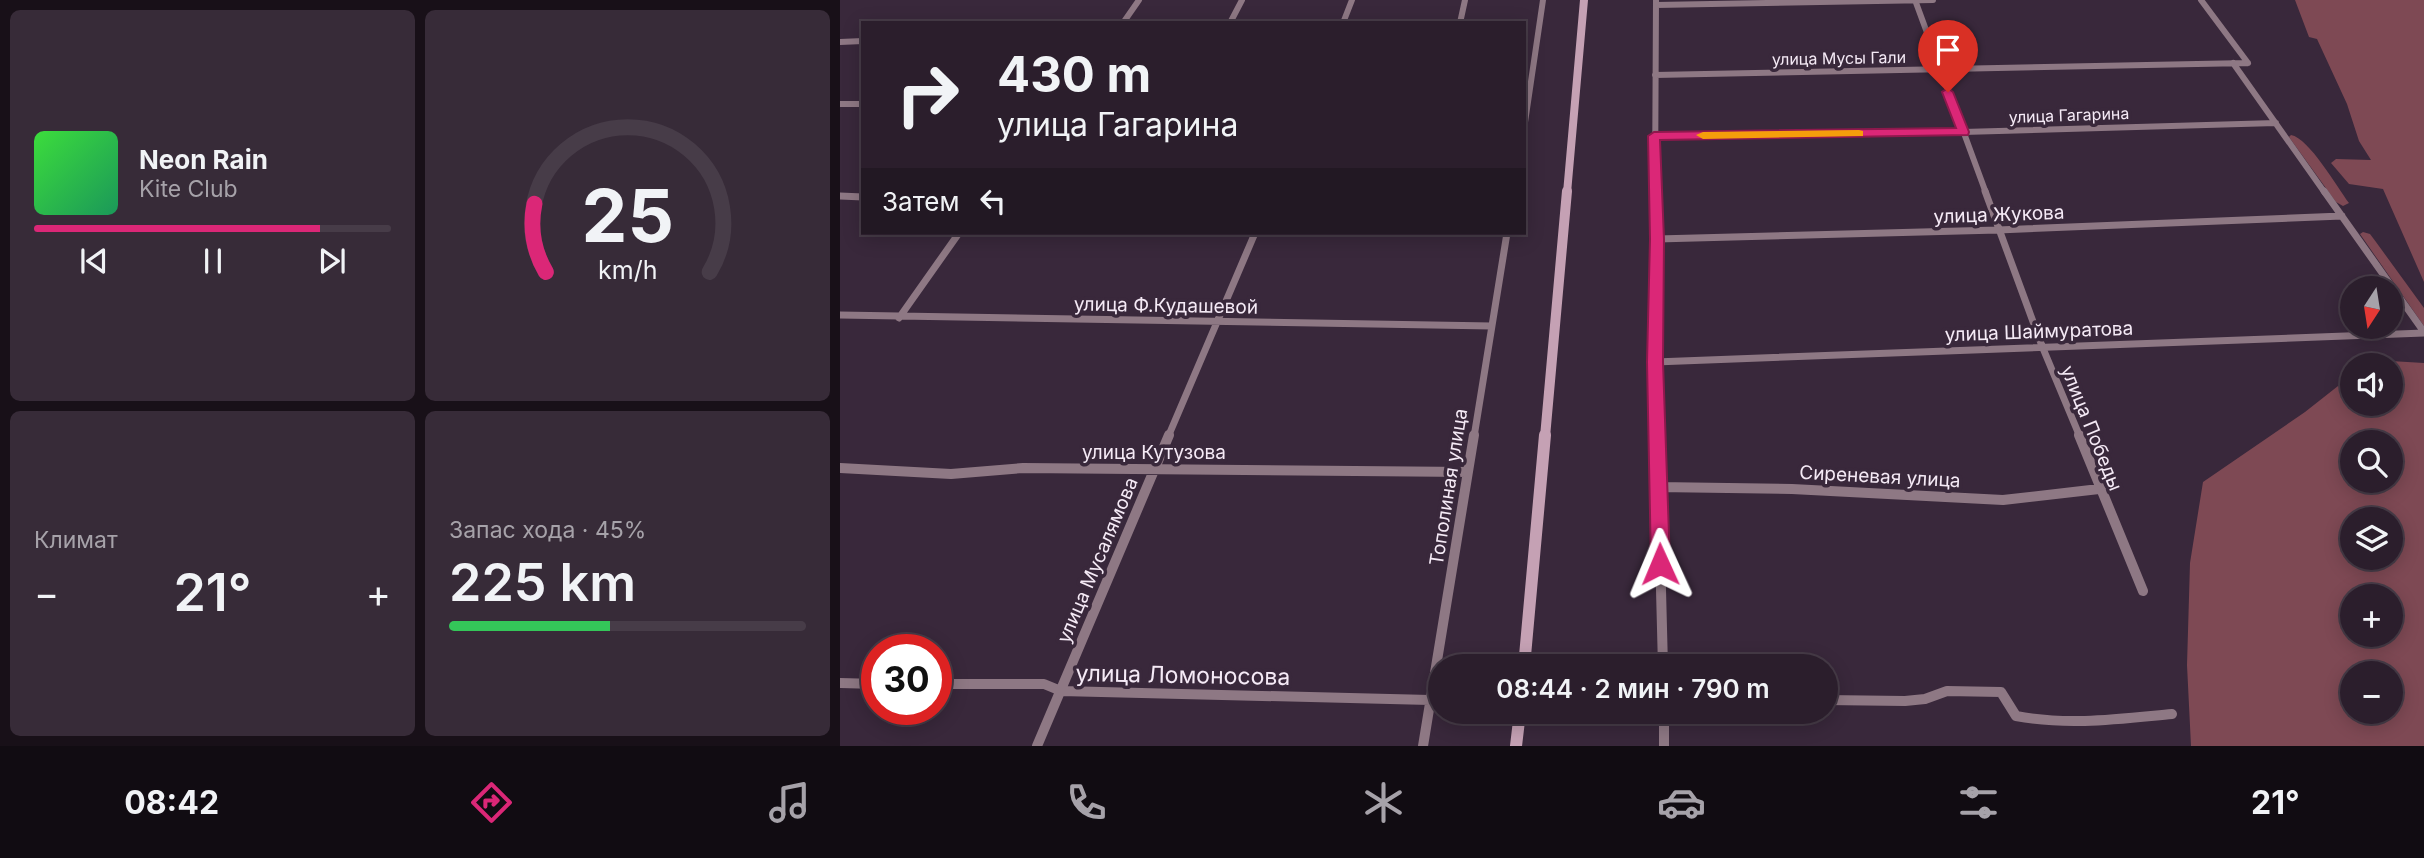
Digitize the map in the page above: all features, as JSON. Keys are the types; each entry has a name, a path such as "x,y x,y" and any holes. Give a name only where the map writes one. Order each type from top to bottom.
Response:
{"main road":[{"path":"1525,654 1584,0"},
{"path":"1516,746 1519,724"}],"street":[{"path":"1124,21 1139,0"},
{"path":"1231,21 1242,0"},
{"path":"1344,21 1352,0"},
{"path":"1460,21 1465,0"},
{"path":"1526,112 1543,0"},
{"name":"улица Победы","path":"1915,0 2042,346 2143,591"},
{"path":"1663,654 1655,362 1656,3 1933,0"},
{"path":"2201,0 2248,63 2233,63"},
{"path":"840,42 861,41"},
{"path":"1526,51 1536,51"},
{"path":"2233,63 2424,332"},
{"name":"улица Мусы Гали","path":"1655,75 2233,63"},
{"path":"840,104 861,104"},
{"name":"улица Гагарина","path":"1654,136 1963,132 2276,123"},
{"path":"840,196 861,197"},
{"name":"улица Жукова","path":"1657,239 1998,230 2342,216"},
{"path":"899,317 958,235"},
{"name":"улица Мусалямова","path":"1037,746 1254,235"},
{"name":"Тополиная улица","path":"1438,654 1507,235"},
{"name":"улица Ф.Кудашевой","path":"840,315 1492,326"},
{"name":"улица Шаймуратова","path":"1655,362 2424,332"},
{"name":"улица Кутузова","path":"840,468 951,474 988,469 1468,472"},
{"name":"Сиреневая улица","path":"1658,487 1792,489 2003,499 2099,489"},
{"path":"840,683 861,684"},
{"name":"улица Ломоносова","path":"952,684 1044,684 1061,691 1428,700"},
{"path":"1838,700 1905,701 1925,699 1947,691 2001,692 2016,716 2036,721 2064,723 2172,714"},
{"name":"Тополиная улица","path":"1423,746 1428,713"},
{"path":"1664,724 1664,746"}],"shaded area":[{"path":"2295,0 2424,0 2424,282 2383,189 2349,184 2331,163 2336,159 2371,160 2359,141 2347,104 2317,39 2309,37"},
{"path":"2291,135 2298,138 2314,154 2349,203 2343,206 2336,202 2289,137"},
{"path":"2360,234 2370,234 2401,276 2389,276"},
{"path":"2403,279 2424,308 2424,326 2403,296"},
{"path":"2403,362 2424,363 2424,746 2191,746 2187,665 2190,563 2203,482 2305,412 2340,384 2340,416 2403,416"}],"slow traffic":[{"path":"1703,135 1859,133"}],"route":[{"path":"1660,564 1655,362 1657,239 1654,136 1963,132 1948,92"}]}
